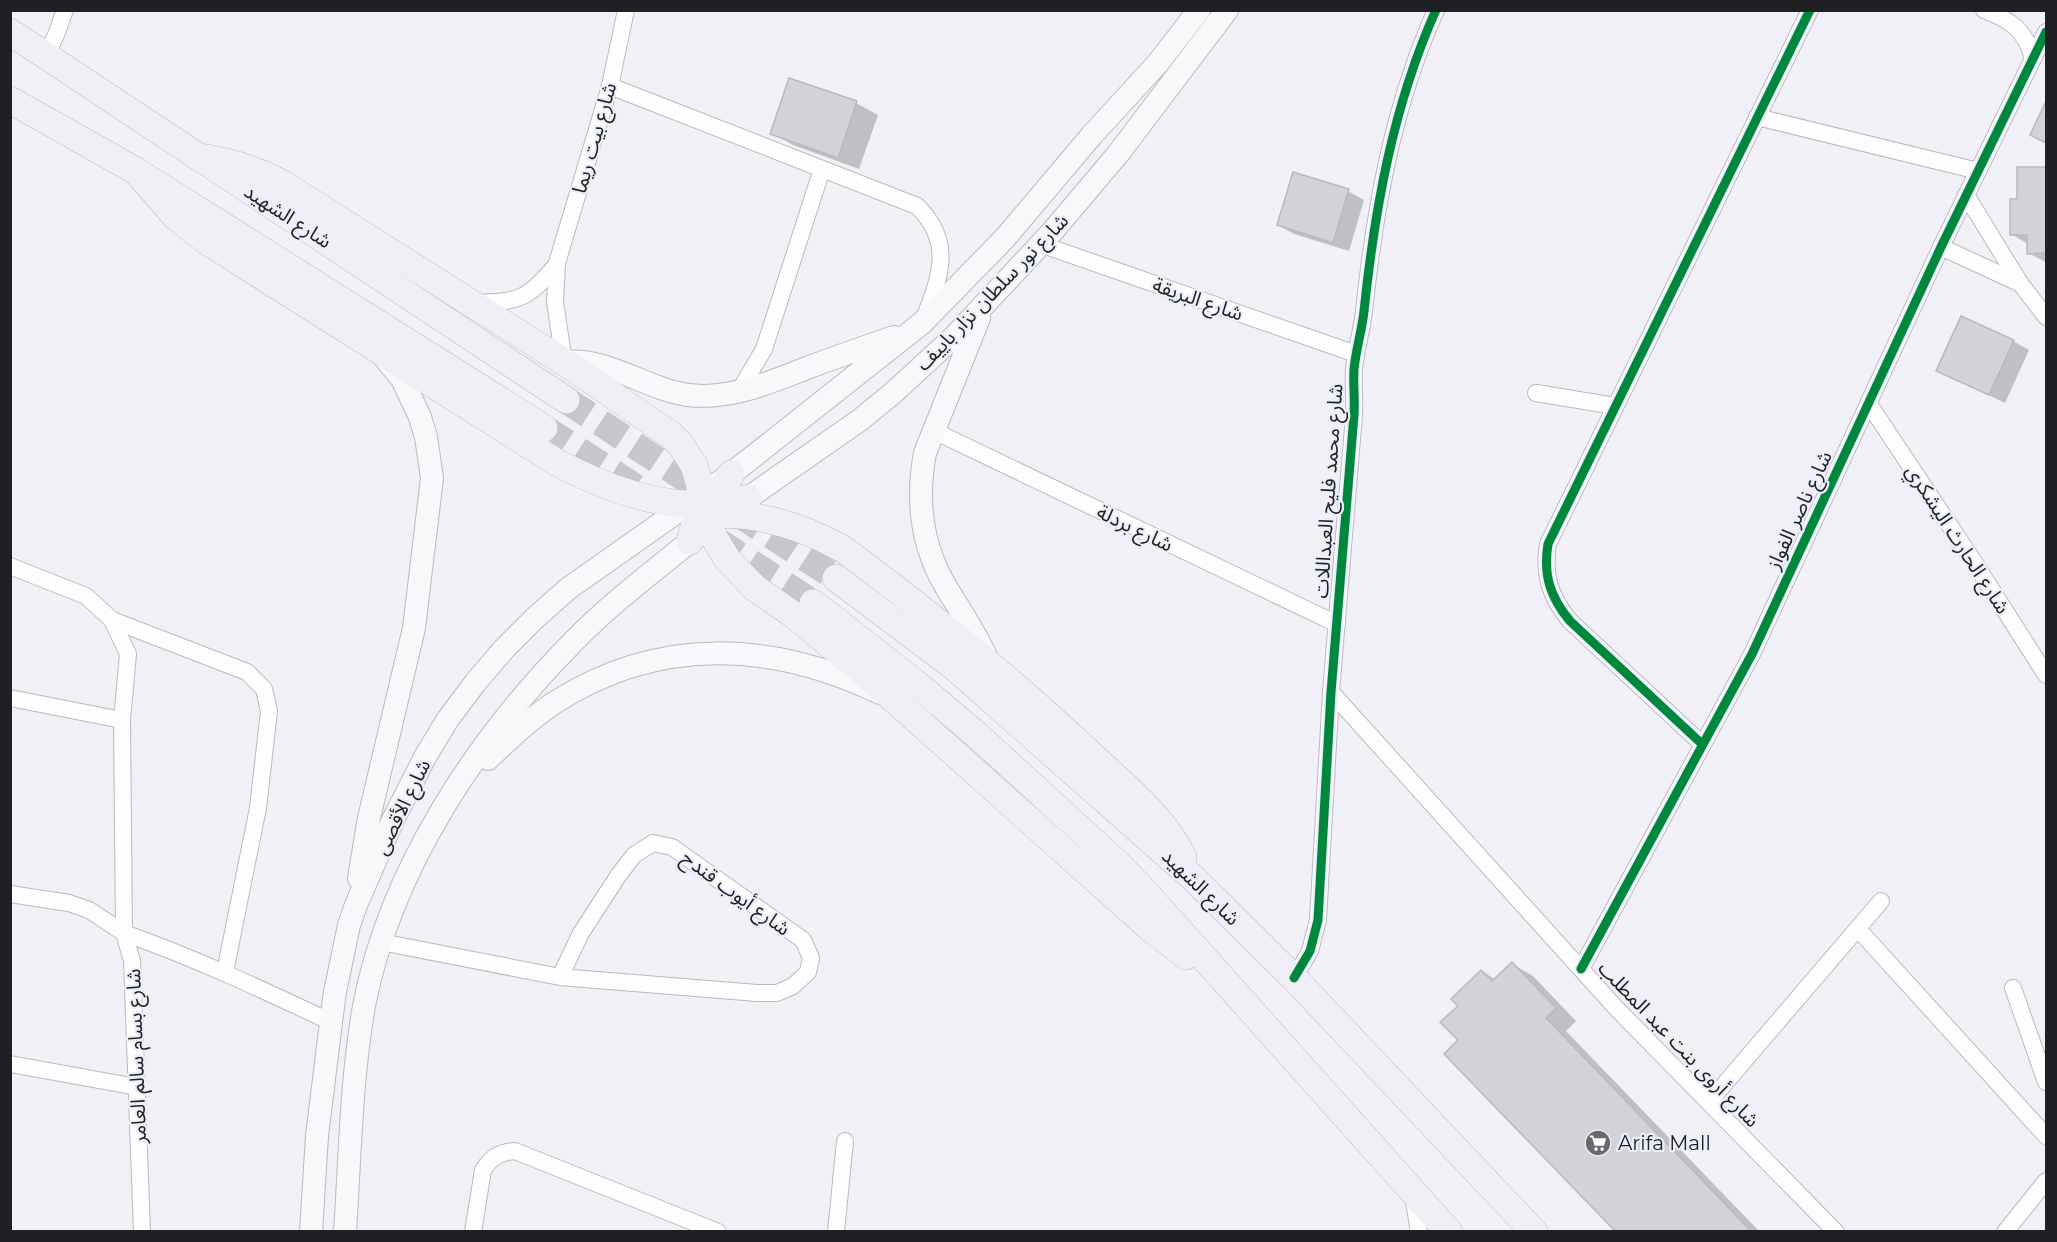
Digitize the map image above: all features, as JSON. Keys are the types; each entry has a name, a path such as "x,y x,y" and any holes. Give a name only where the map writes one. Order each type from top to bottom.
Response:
{"highway":[{"name":"شارع الشهيد","path":"10,32 566,400"},
{"path":"10,100 136,171 544,428"},
{"path":"198,157 233,163 283,184 564,362 671,435 694,465 698,476 700,514 717,543 740,574 755,588 827,641 1149,927 1229,985"},
{"path":"136,171 176,217 208,242 540,453 572,471 602,484 700,514 769,520 795,526 843,549 990,664 1061,726 1151,812 1179,849 1192,877"},
{"path":"700,514 731,474"},
{"path":"700,514 748,498"},
{"name":"شارع الشهيد","path":"836,578 953,666 1192,877 1294,978 1534,1232"},
{"path":"813,603 946,708 1102,849 1146,893 1449,1232"}],"main road":[{"name":"شارع نور سلطان نزار باييف","path":"731,474 917,326 1005,238 1092,135 1158,63 1199,10"},
{"name":"شارع نور سلطان نزار باييف","path":"748,498 860,420 955,336 1040,244 1118,154 1227,10"},
{"path":"984,305 925,453 919,498 926,543 934,565 974,630 990,664"},
{"path":"564,362 601,364 680,394 707,396 738,393 917,326"},
{"path":"356,905 369,818 414,628 432,478 430,458 420,417 402,379 375,347"},
{"name":"شارع الأقصى","path":"345,1232 357,1055 365,1005 381,942 403,883 432,827 458,786 484,748 542,675 700,514"},
{"name":"شارع الأقصى","path":"311,1232 317,1136 342,954 356,905 393,820 425,757 448,719 475,683 535,618 569,588 700,514"},
{"path":"458,786 522,727 589,683 619,671 681,655 744,653 803,663 860,683 895,700"}],"street":[{"path":"46,56 64,10"},
{"name":"شارع بيت ريما","path":"564,362 555,302 557,263 610,86 626,10"},
{"name":"شارع محمد فليح العبداللات","path":"1294,978 1310,951 1318,920 1331,692 1354,415 1353,383 1377,203 1402,98 1420,46 1436,10"},
{"path":"1702,744 1570,621 1559,608 1551,593 1546,577 1545,561 1548,544 1810,10"},
{"path":"1984,10 2000,16 2021,31 2029,43 2033,58"},
{"name":"شارع ناصر الفواز","path":"1581,969 1752,654 1941,247 2046,32"},
{"path":"610,86 918,206 927,215 939,240 941,265 936,289 917,326"},
{"path":"1757,117 1978,171"},
{"path":"738,393 764,349 822,169"},
{"path":"1966,195 2020,283 2046,317"},
{"name":"شارع البريقة","path":"1040,244 1356,354"},
{"path":"1941,247 2020,283"},
{"name":"شارع بيت ريما","path":"468,303 504,302 523,296 539,285 557,263"},
{"path":"1536,393 1615,406"},
{"name":"شارع الحارث اليشكري","path":"1869,404 2046,675"},
{"name":"شارع بردلة","path":"934,431 1337,624"},
{"path":"10,566 86,596 112,620 247,672 264,689 268,711 258,808 225,972"},
{"name":"شارع بسام سالم العامر","path":"112,620 128,654 122,720 124,933 132,961 142,1232"},
{"name":"شارع أروى بنت عبد المطلب","path":"1331,692 1616,1008 1836,1232"},
{"path":"10,698 122,720"},
{"name":"شارع أيوب قندح","path":"381,942 560,977 757,993 777,993 793,986 807,972 811,957 803,940 741,895 672,847 653,843 634,855 612,885 581,933 560,977"},
{"path":"10,894 69,903 89,910 124,933 179,952 331,1022"},
{"path":"1708,1102 1881,901"},
{"path":"1858,928 2046,1136"},
{"path":"2013,988 2046,1082"},
{"path":"10,1064 137,1087"},
{"path":"836,1232 845,1142"},
{"path":"473,1232 483,1170 496,1155 515,1151 718,1232"},
{"path":"2005,1232 2046,1181"},
{"path":"1412,1192 1419,1232"}],"building":[{"path":"789,78 857,101 838,158 770,134"},
{"path":"2046,101 2046,143 2030,135"},
{"path":"2017,167 2046,167 2046,253 2027,254 2027,235 2010,235 2010,199 2017,199"},
{"path":"1293,172 1349,189 1333,243 1277,225"},
{"path":"1961,316 2014,340 1989,395 1936,371"},
{"name":"Arifa Mall","path":"1512,962 1556,1008 1546,1018 1752,1232 1616,1232 1444,1054 1458,1040 1440,1022 1458,1006 1451,999 1481,970 1492,981"}],"tunnel":[{"path":"566,400 836,578"},
{"path":"544,428 646,494"},
{"path":"716,540 813,603"}],"cycle path":[{"path":"1294,978 1310,951 1318,920 1331,692 1354,415 1355,362 1380,195 1388,158 1408,83 1436,10"},
{"path":"1702,744 1563,612 1557,603 1547,576 1548,544 1810,10"},
{"path":"1581,969 1752,654 1941,247 2046,32"}],"place":[{"name":"Arifa Mall","path":"1598,1143"}]}
